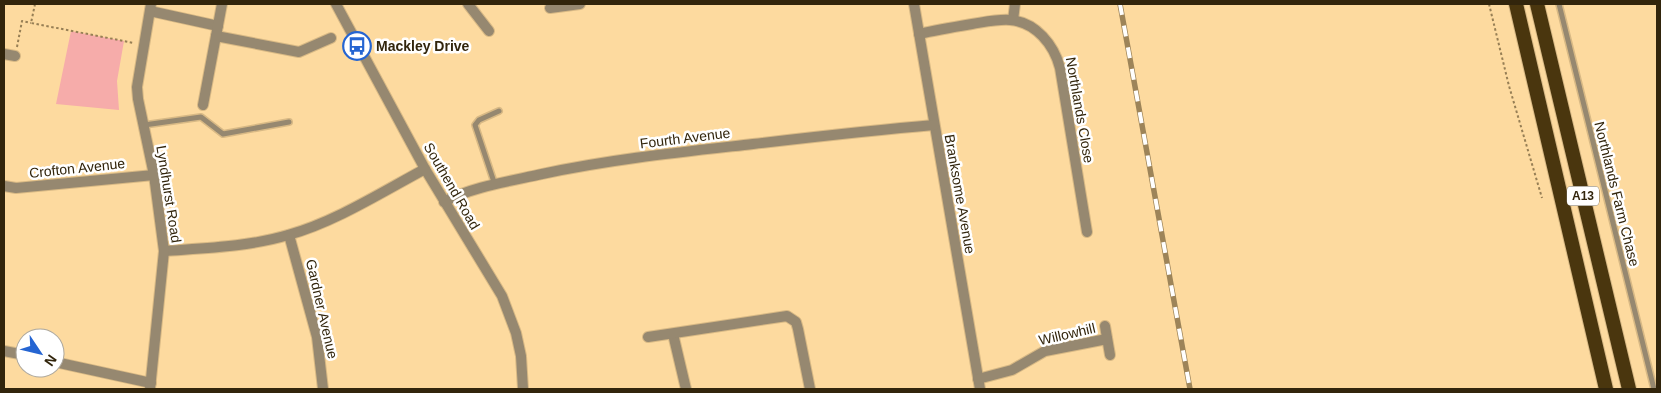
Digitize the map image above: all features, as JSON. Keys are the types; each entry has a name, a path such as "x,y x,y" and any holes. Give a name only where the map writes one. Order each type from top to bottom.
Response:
{"highway":[{"name":"A13","path":"1516,4 1606,389"},
{"name":"A13","path":"1537,4 1629,389"}],"street":[{"path":"203,105 222,4"},
{"name":"Southend Road","path":"336,4 425,169 502,296 516,333 521,356 523,389"},
{"path":"468,4 489,31"},
{"path":"550,8 580,4"},
{"name":"Branksome Avenue","path":"914,4 979,384"},
{"path":"1013,20 1015,4"},
{"path":"151,7 217,31 299,52 306,51 331,38"},
{"name":"Lyndhurst Road","path":"150,386 164,251 154,175 137,87 151,7"},
{"name":"Northlands Close","path":"919,34 994,20 1013,20 1032,28 1048,42 1056,54 1060,68 1088,232"},
{"path":"4,54 15,56"},
{"name":"Fourth Avenue","path":"444,202 458,194 550,173 642,157 829,134 934,125"},
{"path":"164,251 244,245 289,235 334,217 425,169"},
{"name":"Crofton Avenue","path":"4,186 16,188 154,175"},
{"name":"Gardner Avenue","path":"289,235 317,338 323,389"},
{"path":"648,337 779,316 792,318 798,328 810,389"},
{"name":"Willowhill","path":"1105,326 1110,354"},
{"path":"673,334 686,389"},
{"name":"Willowhill","path":"979,384 1012,370 1045,351 1107,339"},
{"path":"65,365 150,386"}],"lane":[{"name":"Northlands Farm Chase","path":"1559,4 1654,389"},
{"path":"496,186 475,125 479,120 499,111"},
{"path":"144,125 201,117 223,134 289,122"}],"path":[{"path":"31,23 35,4"},
{"path":"1489,4 1509,86 1542,198"},
{"path":"15,56 22,21 144,45"}],"shaded area":[{"path":"71,31 124,41 117,81 119,110 56,104"}],"railway":[{"path":"1120,4 1190,389"}],"place":[{"name":"Mackley Drive","path":"357,46"}]}
